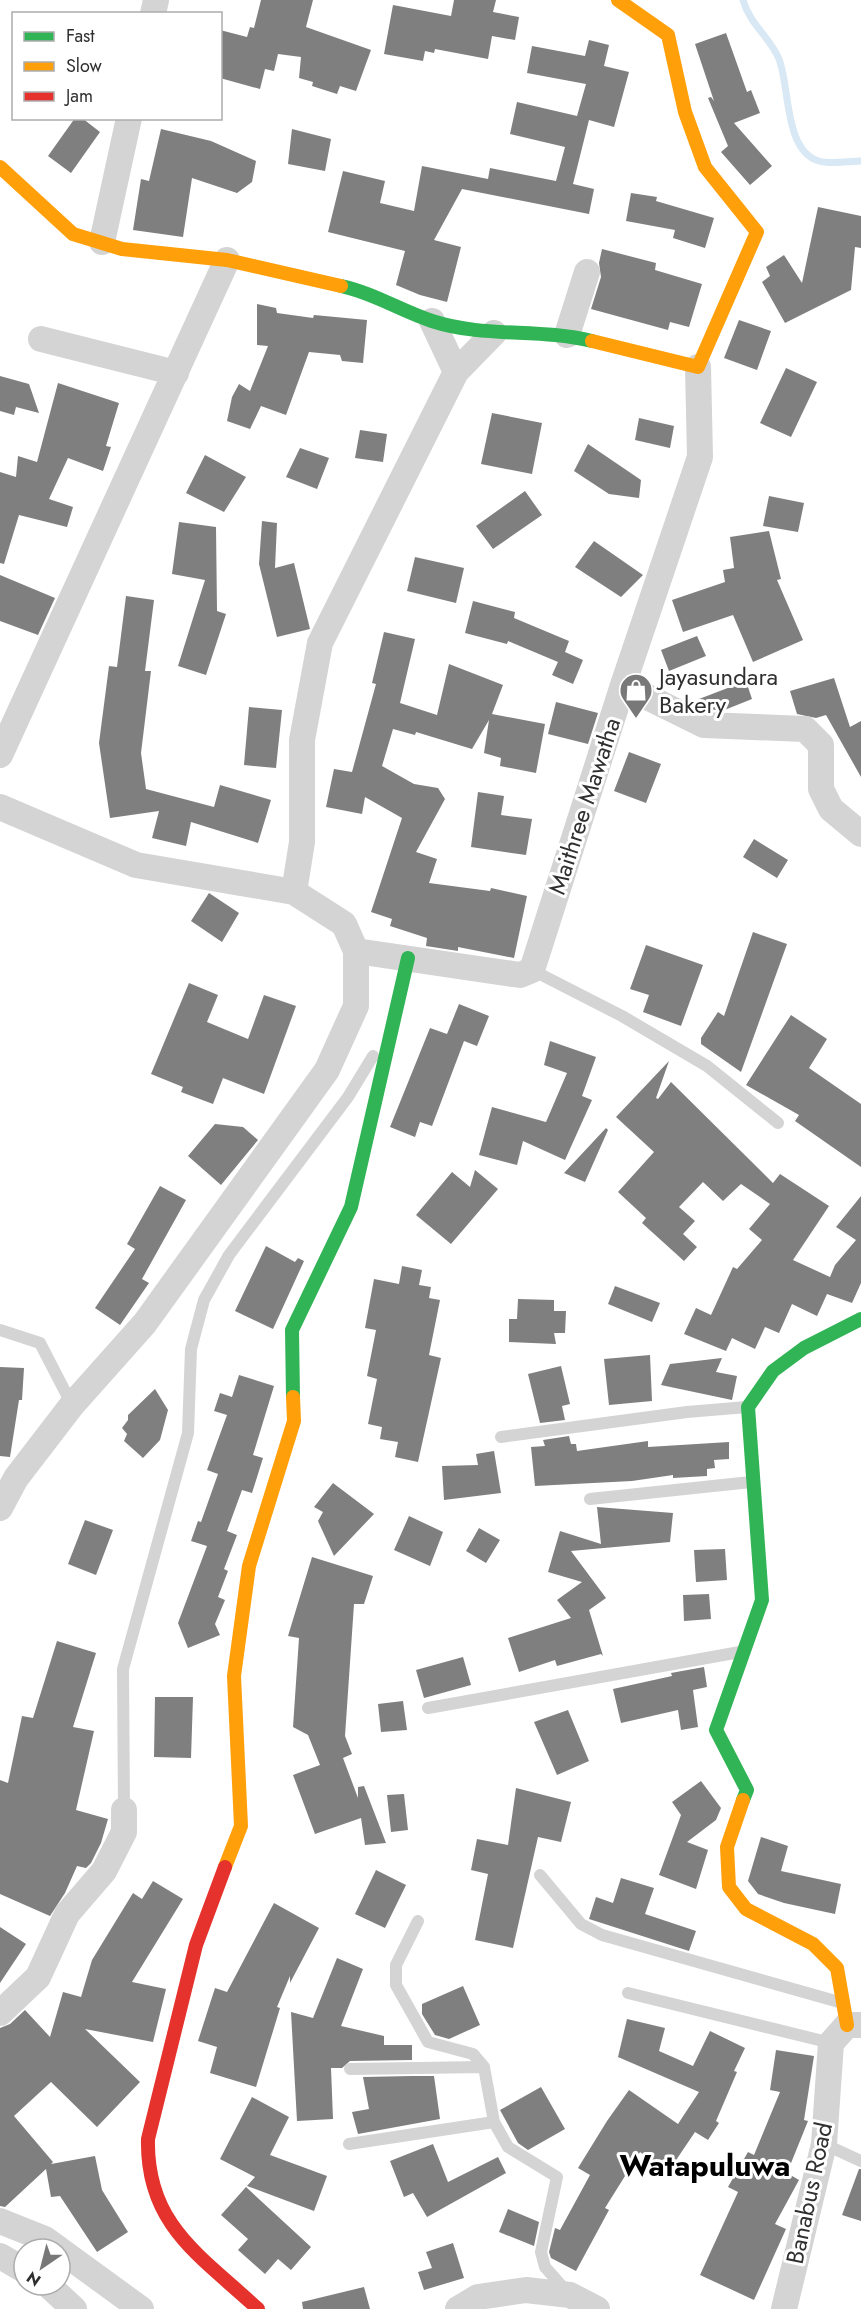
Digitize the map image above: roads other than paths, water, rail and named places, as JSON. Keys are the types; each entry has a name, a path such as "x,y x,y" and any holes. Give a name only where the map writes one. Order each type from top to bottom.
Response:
{"street":[{"path":"0,167 73,234 122,249 227,260 364,291 432,321 494,333 567,335 698,367 757,232 705,167 685,112 668,35 618,0"},
{"path":"102,243 129,120"},
{"path":"0,755 227,260"},
{"path":"567,335 587,272"},
{"path":"432,321 456,372"},
{"path":"294,892 302,842 302,740 320,644 456,372 494,333"},
{"path":"41,339 176,373"},
{"name":"Maithree Mawatha","path":"532,970 622,685 700,457 698,367"},
{"path":"622,685 704,725 805,729 821,745 821,789 831,808 861,834"},
{"path":"0,807 136,865 294,892 344,924 356,951 356,1006 327,1070 145,1323 72,1405 16,1478 0,1508"},
{"path":"356,951 520,975 532,970"},
{"path":"258,2309 179,2233 162,2213 147,2165 147,2139 196,1944 241,1826 234,1676 249,1566 294,1421 292,1330 351,1207 408,958"},
{"path":"846,2024 837,1968 813,1944 746,1909 729,1887 727,1847 747,1790 716,1731 762,1600 748,1407 773,1371 804,1348 861,1319"},
{"path":"0,2013 38,1977 67,1914 104,1870 124,1832 124,1810"},
{"name":"Banabus Road","path":"784,2309 824,2144 846,2024"},
{"path":"0,2221 40,2237"},
{"path":"72,2258 141,2309"},
{"path":"458,2309 478,2297 526,2290 570,2295 597,2309"},
{"path":"61,2297 74,2309"}],"lane":[{"path":"532,970 622,1016 707,1066 778,1123"},
{"path":"124,1810 123,1669 188,1433 191,1349 204,1300 229,1254 348,1097 393,1024"},
{"path":"0,1330 40,1343 72,1405"},
{"path":"501,1437 687,1412 748,1407"},
{"path":"590,1499 755,1482"},
{"path":"428,1708 744,1651"},
{"path":"540,1875 581,1924 602,1935 846,2024"},
{"path":"418,1921 396,1965 396,1985 428,2042 473,2054 484,2067 494,2122 508,2147 557,2176 541,2252 545,2267 570,2295"},
{"path":"628,1992 846,2024"},
{"path":"350,2069 484,2067"},
{"path":"349,2144 494,2122"},
{"path":"824,2144 861,2160"}],"waterway":[{"path":"743,0 750,17 771,44 779,59 790,117 800,145 808,155 819,161 834,163 861,161"}],"place":[{"name":"Jayasundara Bakery","path":"636,719"}],"district":[{"name":"Watapuluwa","path":"705,2165"}]}
